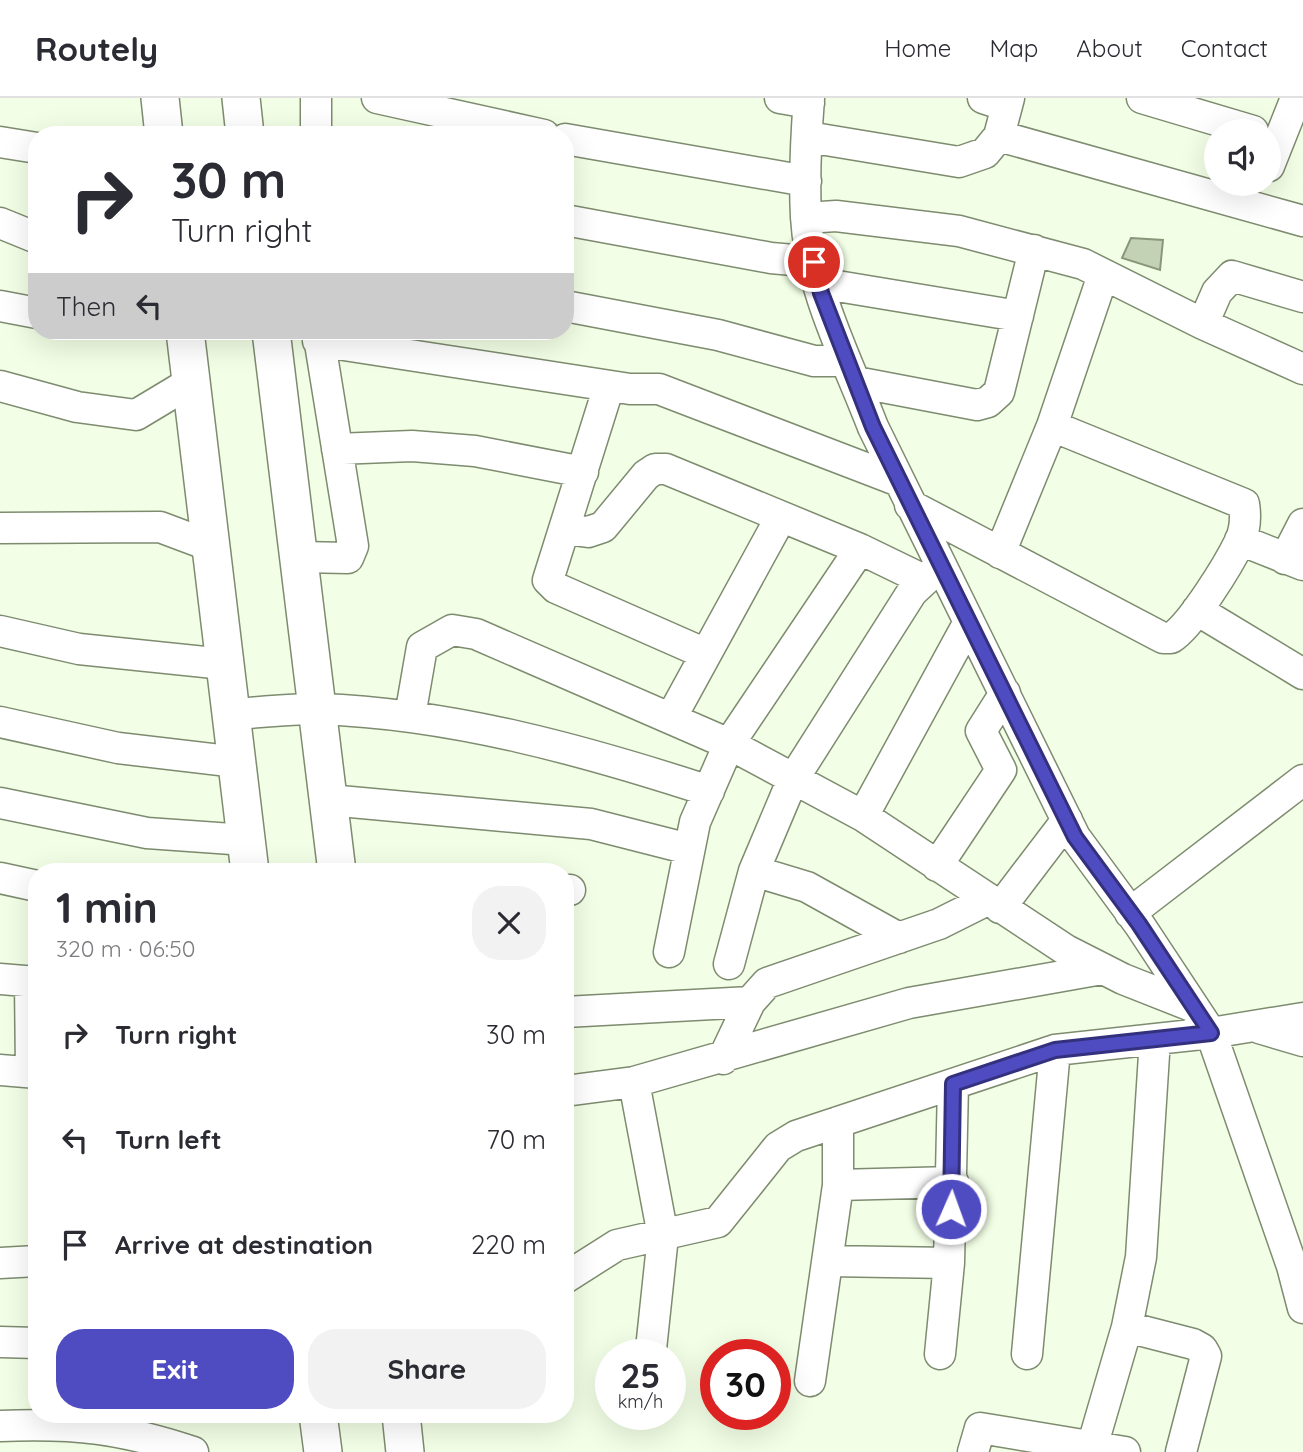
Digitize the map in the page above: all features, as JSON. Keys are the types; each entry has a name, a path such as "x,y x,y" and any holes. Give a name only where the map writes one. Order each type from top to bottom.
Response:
{"main road":[{"path":"160,98 163,126"},
{"path":"241,98 244,126"},
{"path":"186,340 208,545 248,856"},
{"path":"272,340 336,863"},
{"path":"319,1423 323,1452"},
{"path":"402,1423 405,1452"}],"street":[{"path":"316,98 316,126"},
{"path":"377,98 503,126"},
{"path":"1142,98 1204,119"},
{"path":"1281,131 1296,98"},
{"path":"799,100 808,136 806,218 817,272 850,372 905,493 932,573 969,622 1067,820 1090,859 1211,1033 1298,1257 1303,1308"},
{"path":"808,136 959,162 985,153 999,136 1000,101"},
{"path":"999,136 1204,184"},
{"path":"574,141 806,181"},
{"path":"0,142 28,147"},
{"path":"1257,196 1303,221"},
{"path":"806,218 836,216 960,231 1083,264 1203,324 1303,369"},
{"path":"574,222 771,258 817,272 1018,316"},
{"path":"0,223 28,234"},
{"path":"574,308 718,335 977,405 988,402 999,392 1034,250"},
{"path":"1000,553 1052,426 1103,275"},
{"path":"1203,324 1216,292 1232,276 1303,297"},
{"path":"0,306 28,311"},
{"path":"300,557 348,558 353,546 319,340"},
{"path":"341,340 608,386 659,389 905,493 1000,553 1163,638 1171,639 1197,610 1240,540 1246,518 1244,504 1052,426"},
{"path":"0,386 77,407 136,415 191,382"},
{"path":"608,386 548,580 556,588 706,654"},
{"path":"337,449 412,446 463,450 583,472"},
{"path":"565,529 588,532 603,527 655,469 666,469 860,549 932,573"},
{"path":"671,718 781,517"},
{"path":"1240,540 1294,562 1303,524"},
{"path":"0,528 160,527 208,545"},
{"path":"669,952 695,821 729,744 860,549"},
{"path":"729,964 754,871 792,781 912,592 932,573"},
{"path":"1197,610 1303,674"},
{"path":"863,816 969,622"},
{"path":"410,716 422,647 452,630 476,634 729,744 792,781 863,816 1066,950 1102,969 1194,1007"},
{"path":"0,631 79,649 224,664"},
{"path":"937,866 1002,770 981,731 1005,693"},
{"path":"230,715 318,709 410,716 574,749 709,791"},
{"path":"0,722 118,748 237,762"},
{"path":"1130,913 1303,780"},
{"path":"329,800 592,824 689,849"},
{"path":"0,803 248,856"},
{"path":"723,1059 750,1002 767,983 994,904 1067,820"},
{"path":"754,871 807,887 899,938"},
{"path":"0,878 28,884"},
{"path":"574,1090 634,1082 723,1059 909,1003 1102,969"},
{"path":"0,979 28,982"},
{"path":"574,1012 750,1002"},
{"path":"574,1272 617,1245 718,1222 778,1147 796,1136 1055,1050 1211,1033 1303,1018"},
{"path":"1255,1026 1303,1041"},
{"path":"1076,1448 1126,1327 1141,1257 1155,1040"},
{"path":"1027,1353 1055,1050"},
{"path":"0,1070 28,1072"},
{"path":"634,1082 663,1236 652,1339"},
{"path":"940,1354 949,1263 953,1182 953,1084"},
{"path":"810,1381 838,1185 838,1122"},
{"path":"838,1185 953,1182"},
{"path":"0,1262 28,1261"},
{"path":"828,1261 949,1263"},
{"path":"1126,1327 1193,1344 1202,1349 1206,1356 1181,1452"},
{"path":"0,1342 28,1343"},
{"path":"0,1426 63,1423 130,1443 181,1450"},
{"path":"973,1452 980,1428 1076,1448 1125,1452"}],"building":[{"path":"1131,238 1163,240 1160,270 1122,258"}],"route":[{"path":"814,262 821,293 845,361 873,427 1075,837 1139,924 1211,1033 1055,1050 953,1084 951,1209"}]}
